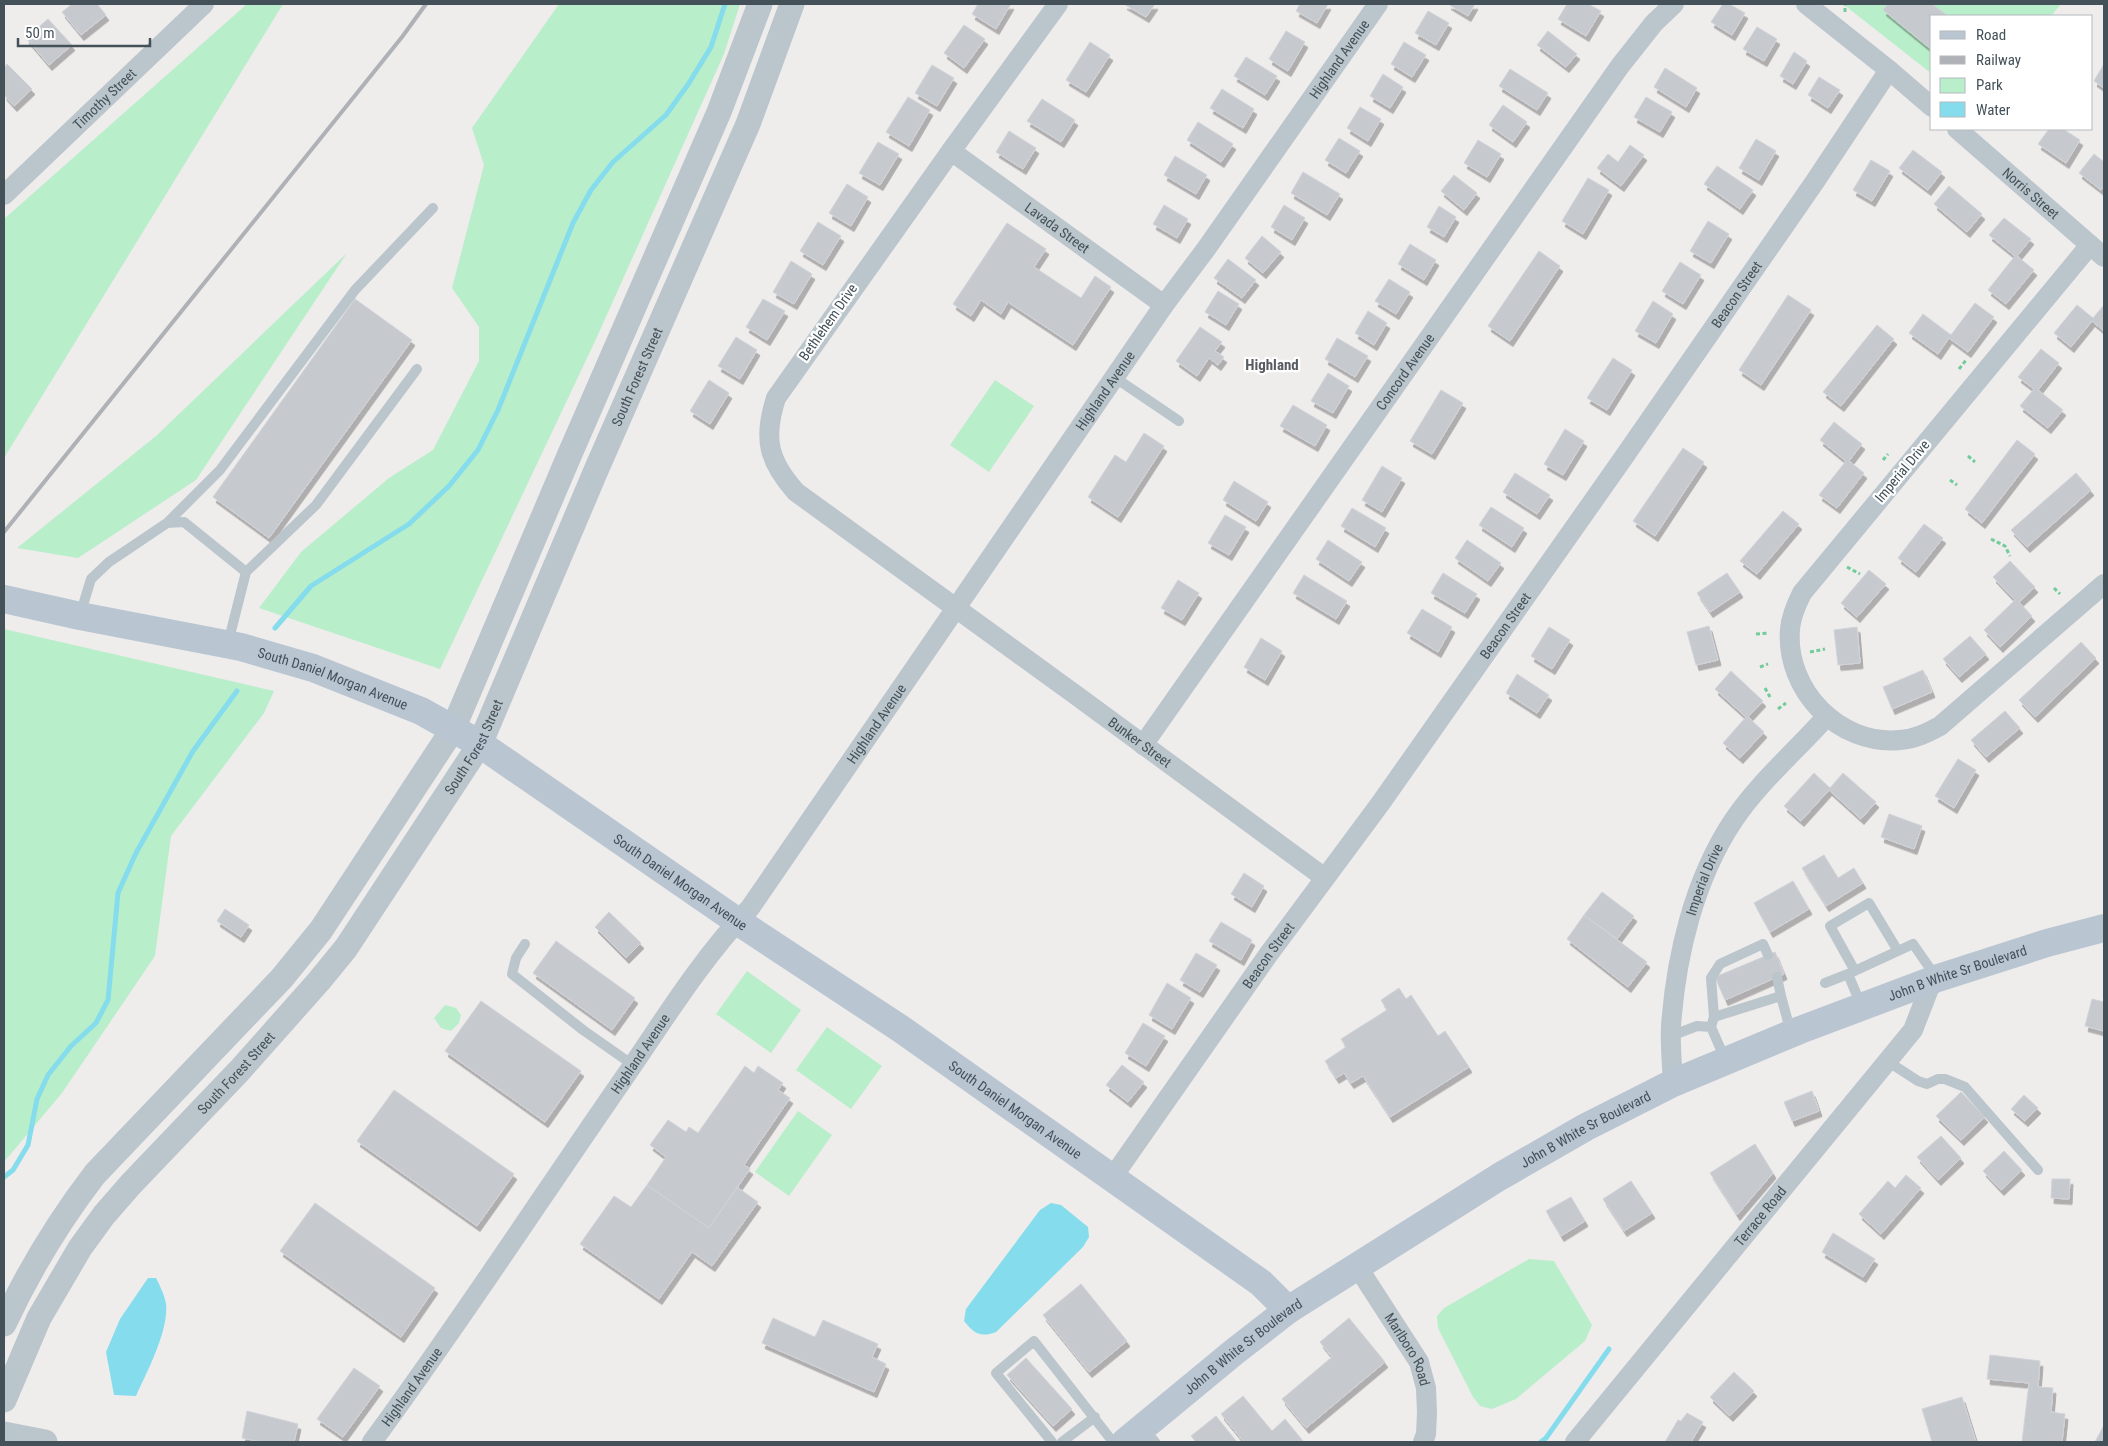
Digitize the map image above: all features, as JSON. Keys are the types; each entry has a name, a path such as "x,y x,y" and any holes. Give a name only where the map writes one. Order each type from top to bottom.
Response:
{"main road":[{"name":"South Daniel Morgan Avenue","path":"4,599 80,616 228,644 290,660 421,711 480,744 737,922 901,1029 1261,1283 1288,1310"},
{"name":"John B White Sr Boulevard","path":"1141,1437 1288,1310 1500,1176 1673,1082 1725,1060 1935,980 2047,943 2104,928"}],"street":[{"name":"Timothy Street","path":"4,195 204,4"},
{"name":"South Forest Street","path":"4,1324 30,1272 72,1205 95,1174 282,978 321,930 453,729 572,447 719,112 760,4"},
{"name":"South Forest Street","path":"4,1400 39,1318 80,1248 104,1215 131,1184 240,1070 336,961 480,744 597,468 748,124 792,4"},
{"name":"Bethlehem Drive","path":"956,607 796,492 782,477 773,459 768,438 770,418 779,392 1058,4"},
{"name":"Highland Avenue","path":"372,1442 412,1389 718,942 750,908 1164,305 1206,249 1378,4"},
{"name":"Concord Avenue","path":"1143,745 1620,66 1654,23 1674,4"},
{"path":"1806,4 1890,70 1930,105"},
{"name":"Beacon Street","path":"1112,1178 1325,878 1380,804 1624,457 1890,70"},
{"name":"Norris Street","path":"1958,130 2097,251"},
{"name":"Lavada Street","path":"951,151 1164,305"},
{"name":"Imperial Drive","path":"2097,251 1802,593 1794,610 1790,629 1790,648 1794,666 1801,684 1811,700 1840,726 1859,735 1880,740 1900,740 1921,736 1940,726 2104,584"},
{"name":"Bunker Street","path":"956,607 1325,878"},
{"name":"Imperial Drive","path":"1673,1082 1671,1036 1675,988 1683,948 1704,878 1717,848 1734,820 1754,794 1827,716"},
{"name":"Terrace Road","path":"1575,1442 1913,1030 1935,980"},
{"name":"Marlboro Road","path":"1357,1266 1419,1362 1426,1388 1428,1414 1426,1434 1422,1442"},
{"path":"4,1434 45,1442"}],"lane":[{"path":"80,616 91,578 109,562 167,523 220,470 355,290 433,208"},
{"path":"228,644 246,572 316,504 417,369"},
{"path":"1114,377 1179,421"},
{"path":"167,523 184,522 246,572"},
{"path":"1862,1008 1852,972 1830,926 1869,904 1898,951"},
{"path":"525,944 516,958 512,974 583,1030 633,1065"},
{"path":"1725,1060 1713,1022 1711,978 1720,964 1763,944 1768,955"},
{"path":"1825,983 1913,944 1935,980"},
{"path":"1777,977 1792,1034"},
{"path":"1671,1036 1781,996"},
{"path":"1887,1061 1918,1081 1927,1084 1938,1079 1965,1087 2038,1170"},
{"path":"1052,1442 996,1373 1034,1341 1113,1442"},
{"path":"1062,1442 1095,1417"}],"path":[{"path":"1960,369 1967,359"},
{"path":"1883,460 1888,454"},
{"path":"1968,456 1975,462"},
{"path":"1950,480 1957,485"},
{"path":"1991,538 2005,546 2010,556"},
{"path":"1843,564 1860,574"},
{"path":"2054,588 2060,594"},
{"path":"1756,634 1769,633"},
{"path":"1804,653 1825,649"},
{"path":"1760,667 1768,664"},
{"path":"1765,688 1770,697"},
{"path":"1778,709 1786,703"}],"green space":[{"path":"247,4 283,4 4,458 4,219"},
{"path":"559,4 740,4 724,54 596,339 440,669 259,608 301,552 389,478 433,450 479,361 479,327 452,288 484,165 472,128"},
{"path":"1843,4 2061,4 2052,15 1930,15 1930,72"},
{"path":"347,253 196,480 78,558 17,548 156,436"},
{"path":"995,380 1034,406 989,472 950,445"},
{"path":"4,629 274,691 264,713 171,836 155,956 62,1093 4,1162"},
{"path":"747,971 801,1010 771,1053 716,1014"},
{"path":"445,1005 456,1008 461,1015 459,1023 451,1031 441,1028 434,1018"},
{"path":"827,1027 882,1066 851,1109 796,1070"},
{"path":"798,1111 832,1135 789,1196 755,1172"},
{"path":"1529,1259 1554,1261 1592,1325 1585,1341 1516,1399 1492,1409 1480,1406 1473,1397 1438,1328 1437,1316 1444,1308"}],"water":[{"path":"1051,1203 1061,1205 1088,1227 1089,1237 1083,1247 996,1332 985,1335 977,1333 964,1321 966,1309 1040,1210"},
{"path":"148,1278 156,1278 166,1304 161,1338 136,1396 114,1395 106,1352 120,1319"}],"building":[{"path":"72,4 97,4 106,15 81,35 62,12"},
{"path":"978,4 1011,4 996,29 972,14"},
{"path":"1124,4 1155,4 1146,17"},
{"path":"1300,4 1328,4 1317,23 1296,11"},
{"path":"1448,4 1475,4 1468,16"},
{"path":"1567,4 1588,4 1601,11 1586,36 1558,19"},
{"path":"1723,4 1729,4 1745,13 1732,35 1711,22"},
{"path":"1888,4 1932,4 1947,15 1930,15 1930,48 1883,10"},
{"path":"1428,11 1449,23 1436,45 1415,33"},
{"path":"48,19 72,45 49,65 26,38"},
{"path":"964,25 985,39 964,68 944,53"},
{"path":"1757,27 1777,39 1764,61 1743,49"},
{"path":"1286,31 1305,42 1288,71 1269,59"},
{"path":"1548,31 1577,54 1566,67 1537,45"},
{"path":"1090,42 1110,55 1086,92 1066,80"},
{"path":"1404,42 1426,55 1412,77 1391,64"},
{"path":"1794,52 1807,61 1793,84 1780,76"},
{"path":"1246,57 1277,76 1265,95 1234,76"},
{"path":"7,64 32,89 14,106 4,95 4,68"},
{"path":"2104,64 2104,88 2094,81"},
{"path":"932,65 954,78 937,106 915,93"},
{"path":"1665,68 1697,88 1686,107 1654,87"},
{"path":"1510,69 1548,93 1537,110 1499,86"},
{"path":"1383,74 1403,87 1390,108 1370,96"},
{"path":"1819,77 1840,90 1828,108 1808,95"},
{"path":"1222,89 1254,109 1243,128 1210,108"},
{"path":"908,97 930,110 909,146 886,132"},
{"path":"1646,97 1672,112 1660,132 1634,117"},
{"path":"1042,99 1075,120 1061,142 1027,121"},
{"path":"1503,105 1527,122 1513,142 1489,125"},
{"path":"1360,107 1381,119 1368,141 1347,128"},
{"path":"1198,122 1233,144 1221,162 1187,140"},
{"path":"2048,130 2065,130 2080,140 2066,163 2038,144"},
{"path":"1009,131 1036,148 1023,169 996,152"},
{"path":"1339,138 1360,151 1346,173 1325,160"},
{"path":"1756,139 1776,151 1759,180 1739,168"},
{"path":"1478,140 1501,154 1487,177 1464,163"},
{"path":"878,142 899,154 880,185 859,173"},
{"path":"1630,145 1644,155 1621,186 1597,168 1608,154 1618,162"},
{"path":"1913,150 1942,172 1928,190 1899,168"},
{"path":"2094,154 2104,162 2104,186 2101,190 2079,173"},
{"path":"1175,156 1207,175 1196,194 1164,175"},
{"path":"1871,160 1890,171 1872,201 1853,190"},
{"path":"1717,166 1753,190 1740,209 1704,184"},
{"path":"1303,172 1340,194 1327,215 1291,193"},
{"path":"1454,175 1477,193 1464,210 1441,191"},
{"path":"1588,178 1609,190 1583,234 1562,221"},
{"path":"847,184 868,197 851,226 829,213"},
{"path":"1949,186 1982,214 1967,232 1934,204"},
{"path":"1164,205 1188,219 1177,238 1153,224"},
{"path":"1284,205 1305,218 1292,240 1271,227"},
{"path":"1439,206 1456,217 1444,237 1427,227"},
{"path":"2004,218 2031,239 2017,256 2034,270 2006,304 1988,290 2015,256 1989,235"},
{"path":"1708,221 1729,234 1711,263 1690,251"},
{"path":"818,222 841,236 823,265 800,251"},
{"path":"1007,223 1046,249 1034,267 1081,298 1095,276 1111,287 1073,345 1008,302 1001,314 981,300 971,316 953,304"},
{"path":"1262,236 1281,252 1263,273 1245,258"},
{"path":"1410,244 1436,260 1424,280 1398,264"},
{"path":"1539,251 1560,266 1510,341 1488,326"},
{"path":"1228,259 1256,280 1242,298 1214,278"},
{"path":"791,261 812,274 794,304 773,292"},
{"path":"1680,262 1701,275 1683,304 1662,291"},
{"path":"1389,279 1410,292 1396,314 1375,301"},
{"path":"1218,291 1239,304 1226,325 1205,312"},
{"path":"1788,295 1811,310 1761,385 1739,370"},
{"path":"355,299 412,340 269,538 213,497"},
{"path":"763,299 785,311 767,340 746,327"},
{"path":"1653,301 1673,314 1656,343 1635,331"},
{"path":"1975,303 1994,317 1968,352 1949,338 1938,354 1909,333 1923,314 1951,335"},
{"path":"2077,305 2093,318 2104,305 2104,331 2092,321 2071,347 2054,333"},
{"path":"1368,311 1387,323 1374,345 1355,333"},
{"path":"1877,325 1894,339 1841,406 1823,392"},
{"path":"1200,327 1222,342 1215,351 1224,357 1218,365 1209,358 1197,376 1176,361"},
{"path":"736,337 757,350 740,379 718,366"},
{"path":"1337,338 1368,356 1355,377 1325,359"},
{"path":"2041,349 2059,363 2038,390 2063,410 2048,428 2020,406 2034,389 2018,377"},
{"path":"1613,358 1632,370 1607,410 1587,398"},
{"path":"1328,373 1349,386 1333,413 1311,401"},
{"path":"709,380 729,393 710,424 690,411"},
{"path":"1441,390 1463,403 1432,454 1410,441"},
{"path":"1293,405 1327,425 1315,446 1280,426"},
{"path":"1834,422 1862,444 1849,461 1864,473 1837,508 1819,495 1846,461 1820,440"},
{"path":"1565,429 1584,441 1563,475 1544,464"},
{"path":"1144,433 1164,446 1118,517 1088,497 1115,455 1126,462"},
{"path":"2017,440 2035,454 1982,523 1965,509"},
{"path":"1683,448 1704,462 1655,536 1633,521"},
{"path":"1382,466 1402,478 1382,512 1362,500"},
{"path":"1515,473 1550,495 1537,514 1503,492"},
{"path":"2076,473 2091,490 2027,547 2011,530"},
{"path":"1234,481 1268,502 1256,521 1223,500"},
{"path":"1491,507 1524,528 1512,547 1479,525"},
{"path":"1352,508 1386,528 1375,547 1341,526"},
{"path":"1783,511 1799,524 1757,574 1740,561"},
{"path":"1225,515 1246,527 1229,555 1208,543"},
{"path":"1924,524 1943,538 1916,572 1898,558"},
{"path":"1328,540 1362,562 1349,581 1316,559"},
{"path":"1467,540 1501,563 1488,581 1455,558"},
{"path":"2010,561 2035,587 2019,602 2032,616 2000,647 1984,630 2015,600 1993,577"},
{"path":"1869,570 1886,584 1857,617 1841,603"},
{"path":"1443,573 1477,594 1465,613 1431,593"},
{"path":"1727,573 1740,592 1710,612 1697,593"},
{"path":"1304,575 1347,601 1336,619 1293,593"},
{"path":"1178,580 1199,593 1182,620 1161,608"},
{"path":"1422,609 1452,627 1438,652 1407,633"},
{"path":"1709,626 1718,660 1696,665 1687,632"},
{"path":"1549,627 1570,640 1552,669 1531,656"},
{"path":"1857,627 1860,663 1838,665 1834,630"},
{"path":"1970,636 1986,654 1959,677 1943,659"},
{"path":"1261,638 1282,651 1265,680 1244,667"},
{"path":"2081,642 2096,658 2035,717 2019,700"},
{"path":"1923,670 1932,692 1892,709 1883,687"},
{"path":"1731,671 1763,701 1748,717 1764,732 1740,758 1723,743 1746,717 1715,689"},
{"path":"1517,674 1549,695 1537,713 1506,693"},
{"path":"2005,711 2020,728 1986,757 1971,740"},
{"path":"1958,759 1976,770 1954,808 1935,796"},
{"path":"1814,773 1830,788 1843,773 1876,802 1861,819 1829,790 1801,821 1784,806"},
{"path":"1889,814 1922,826 1914,849 1881,837"},
{"path":"1824,855 1838,878 1854,868 1863,883 1826,906 1802,868"},
{"path":"1244,873 1264,886 1252,907 1231,894"},
{"path":"1793,881 1809,909 1770,932 1754,903"},
{"path":"1602,892 1634,916 1617,939 1584,915"},
{"path":"225,909 249,925 241,937 217,921"},
{"path":"609,912 641,943 626,958 595,927"},
{"path":"1584,915 1647,962 1628,987 1567,939"},
{"path":"1221,922 1252,940 1241,960 1209,941"},
{"path":"556,941 635,998 612,1030 533,973"},
{"path":"1775,952 1784,974 1725,1000 1715,977"},
{"path":"1196,953 1217,965 1200,992 1180,980"},
{"path":"1167,983 1191,998 1172,1029 1149,1015"},
{"path":"1399,988 1406,999 1411,995 1438,1036 1445,1031 1469,1067 1390,1117 1363,1076 1351,1083 1344,1073 1336,1078 1325,1061 1346,1047 1341,1039 1387,1010 1381,1000"},
{"path":"2092,999 2104,1002 2104,1031 2085,1026"},
{"path":"481,1001 581,1071 545,1122 445,1051"},
{"path":"1143,1023 1165,1036 1146,1066 1125,1053"},
{"path":"1122,1065 1144,1082 1128,1102 1106,1085"},
{"path":"745,1066 754,1073 758,1066 783,1083 778,1090 790,1098 744,1165 750,1169 709,1228 647,1185 666,1157 650,1145 668,1120 686,1132 689,1127 698,1133"},
{"path":"394,1090 514,1174 477,1226 357,1141"},
{"path":"1812,1091 1819,1111 1792,1121 1784,1102"},
{"path":"1961,1092 1985,1117 1961,1140 1936,1116"},
{"path":"2024,1095 2038,1108 2025,1121 2011,1109"},
{"path":"1941,1136 1961,1158 1938,1180 1917,1157"},
{"path":"1755,1144 1773,1173 1737,1215 1710,1173"},
{"path":"2004,1151 2022,1170 2001,1190 1983,1171"},
{"path":"1906,1175 1921,1188 1881,1234 1859,1214 1888,1181 1895,1188"},
{"path":"2052,1179 2070,1179 2069,1199 2051,1198"},
{"path":"1631,1181 1652,1213 1624,1231 1603,1199"},
{"path":"647,1185 709,1228 737,1187 758,1202 712,1266 692,1252 659,1299 580,1244 614,1196 631,1207"},
{"path":"1571,1197 1585,1221 1561,1236 1546,1211"},
{"path":"315,1203 435,1288 401,1337 280,1251"},
{"path":"1833,1233 1875,1259 1863,1277 1822,1252"},
{"path":"1081,1284 1127,1341 1089,1372 1043,1315"},
{"path":"773,1318 815,1337 823,1320 878,1344 872,1357 886,1364 874,1392 762,1343"},
{"path":"1349,1318 1385,1362 1306,1428 1282,1399 1332,1357 1320,1342"},
{"path":"1990,1355 2040,1361 2038,1387 2053,1388 2051,1412 2065,1414 2062,1442 2022,1442 2029,1383 1987,1379"},
{"path":"1026,1358 1072,1409 1053,1426 1007,1375"},
{"path":"354,1368 380,1386 343,1437 317,1419"},
{"path":"1734,1372 1754,1391 1730,1416 1710,1397"},
{"path":"1243,1396 1272,1431 1285,1419 1303,1441 1244,1442 1221,1414"},
{"path":"1962,1397 1976,1442 1932,1442 1922,1409"},
{"path":"247,1411 298,1424 294,1442 262,1442 242,1438"},
{"path":"1687,1413 1703,1422 1691,1442 1665,1442 1678,1420 1681,1421"},
{"path":"1216,1416 1237,1442 1196,1442 1191,1436"},
{"path":"2104,1425 2104,1442 2095,1442"}],"waterway":[{"path":"275,628 311,586 409,524 449,486 478,450 498,410 573,223 591,190 613,162 666,115 689,83 711,47 725,4"},
{"path":"4,1177 13,1170 28,1145 37,1099 48,1075 71,1046 96,1023 108,1000 118,893 136,853 193,751 237,691"},
{"path":"1541,1442 1546,1438 1609,1349"}],"railway":[{"path":"4,532 402,37 426,4"}],"district":[{"name":"Highland","path":"1272,365"}]}
